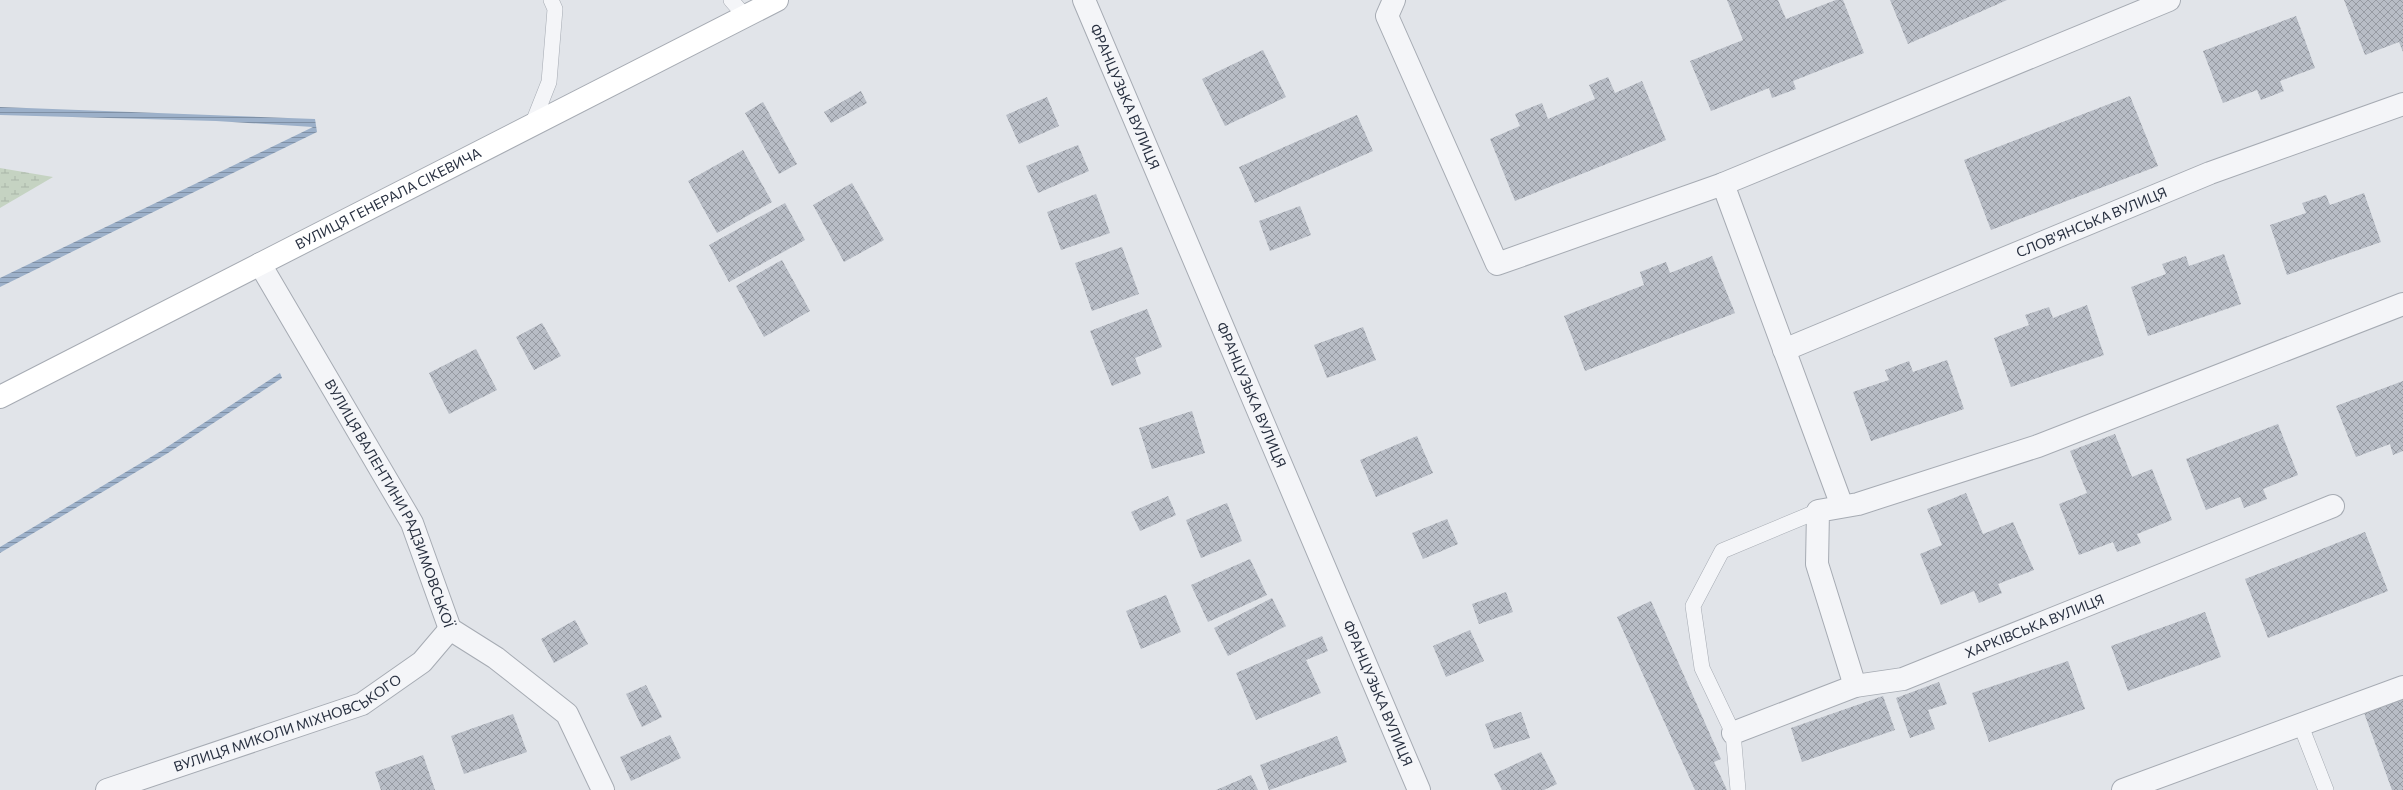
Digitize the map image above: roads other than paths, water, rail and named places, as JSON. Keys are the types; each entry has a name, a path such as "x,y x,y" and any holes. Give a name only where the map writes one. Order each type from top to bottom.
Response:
{"street":[{"name":"ВУЛИЦЯ ГЕНЕРАЛА СІКЕВИЧА","path":"0,397 777,0"},
{"name":"ФРАНЦУЗЬКА ВУЛИЦЯ","path":"1084,0 1419,790"},
{"path":"1394,0 1387,16 1497,264 1723,184 2169,0"},
{"name":"СЛОВ'ЯНСЬКА ВУЛИЦЯ","path":"1784,350 2210,173 2403,104"},
{"path":"1723,184 1842,506"},
{"name":"ВУЛИЦЯ ВАЛЕНТИНИ РАДЗИМОВСЬКОЇ","path":"260,264 412,523 450,629 496,658 567,714 603,790"},
{"path":"1855,686 1817,564 1818,510 1858,504 2038,446 2403,304"},
{"name":"ХАРКІВСЬКА ВУЛИЦЯ","path":"1733,733 1855,686 1903,679 2333,506"},
{"name":"ВУЛИЦЯ МИКОЛИ МІХНОВСЬКОГО","path":"107,790 362,704 422,662 450,629"},
{"path":"2123,790 2301,726 2403,687"}],"lane":[{"path":"532,125 549,82 555,9 551,0"},
{"path":"731,0 745,16"},
{"path":"1738,790 1733,733 1702,668 1693,606 1722,551 1818,510"},
{"path":"2301,726 2326,790"}],"water":[{"path":"0,107 315,119 317,132 0,287 0,278 313,127 216,121 0,115"},
{"path":"280,373 282,378 168,453 0,553 0,547 161,451"}]}
